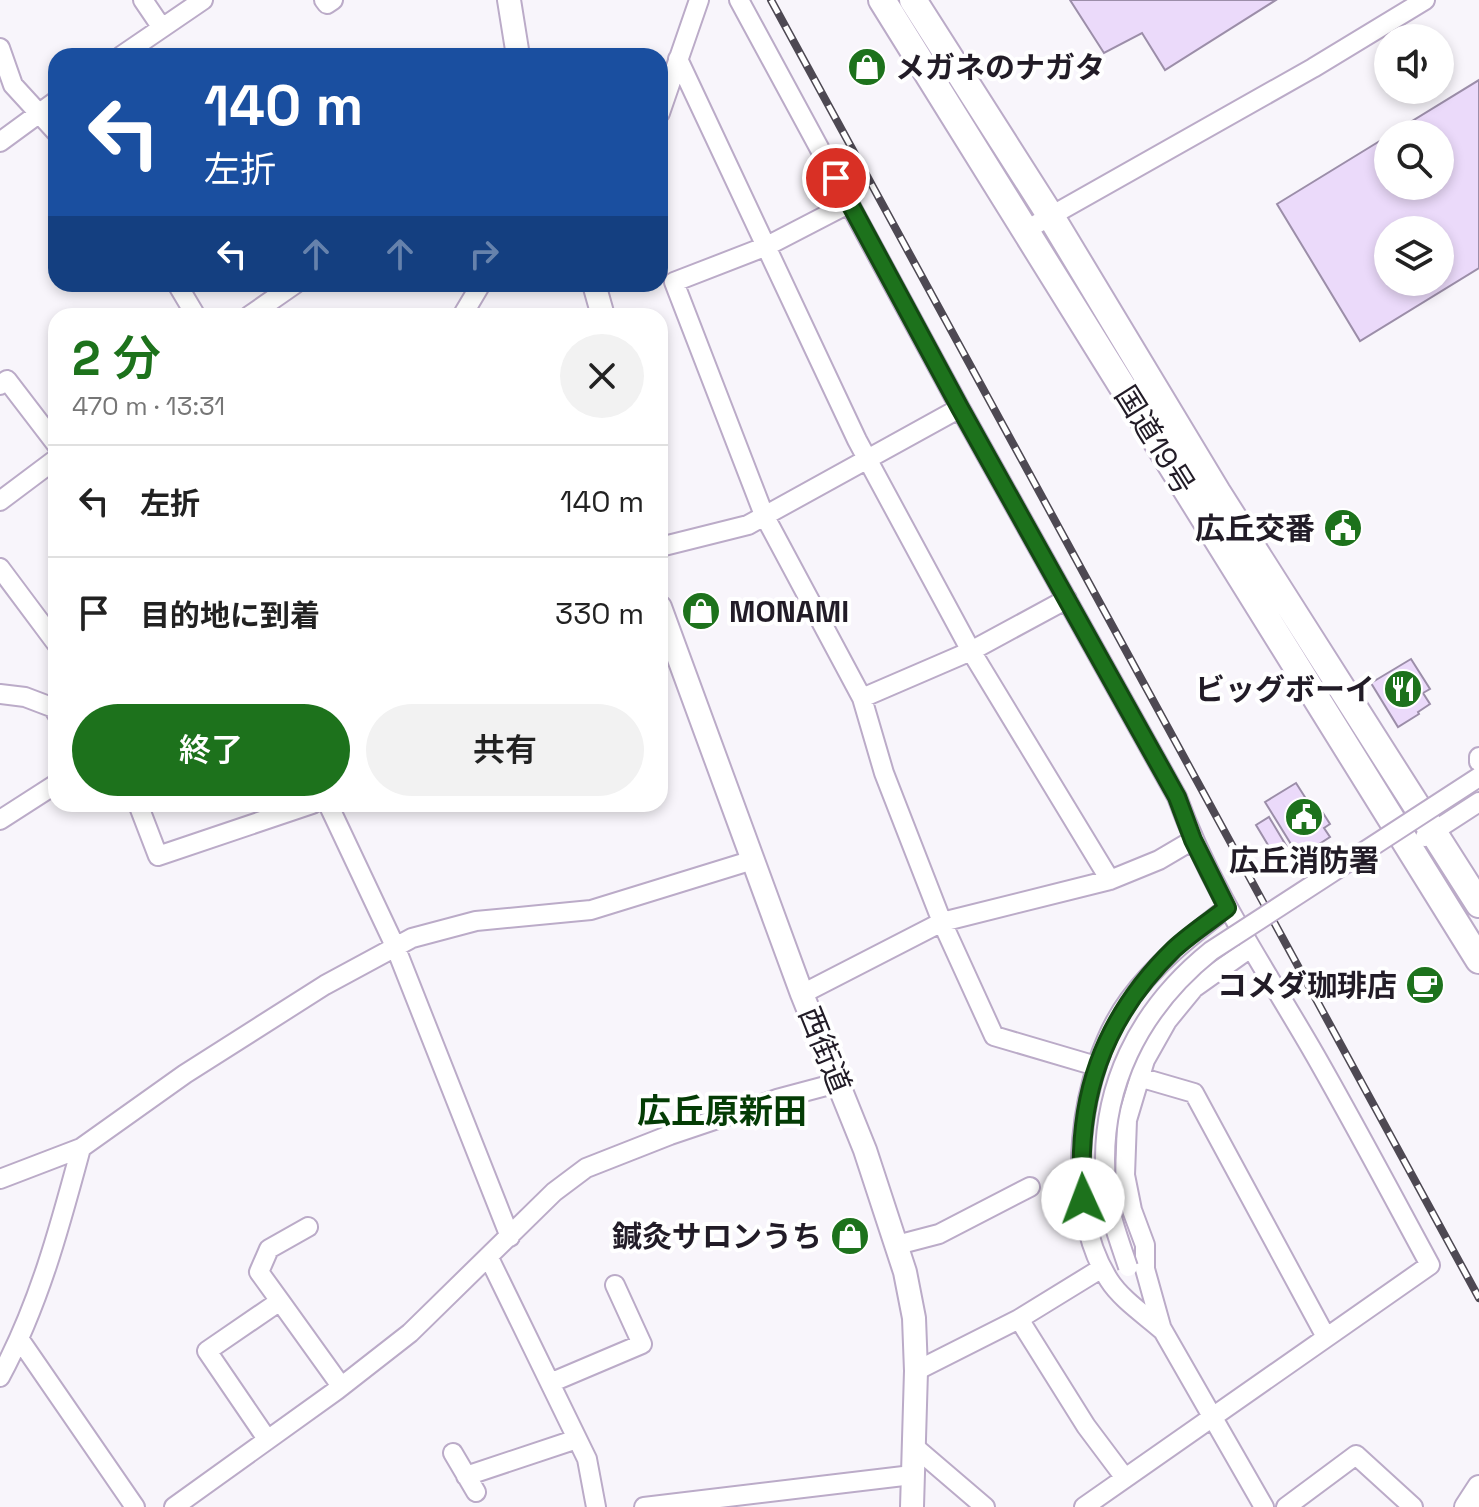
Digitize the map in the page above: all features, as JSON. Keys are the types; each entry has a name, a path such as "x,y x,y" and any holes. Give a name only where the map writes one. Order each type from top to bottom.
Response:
{"highway":[{"name":"国道19号","path":"882,0 1479,960"},
{"name":"国道19号","path":"913,0 1050,215 1217,492 1479,904"}],"main road":[{"path":"509,0 517,48"},
{"name":"西街道","path":"669,655 753,860 802,994 865,1150 897,1245 914,1318 916,1448 912,1507"},
{"path":"1466,1507 1479,1487"}],"street":[{"path":"143,0 162,28"},
{"path":"133,48 203,0"},
{"path":"324,0 327,4 333,0"},
{"path":"668,89 699,0"},
{"path":"739,0 960,408 1177,797 1193,840 1249,949 1314,1054 1430,1265 1084,1507"},
{"path":"1026,230 1313,68 1425,0"},
{"path":"0,48 13,85 48,124"},
{"path":"678,59 857,440 971,651 1110,880"},
{"path":"0,142 48,106"},
{"path":"850,203 767,246 674,282 764,515 862,698 884,773 942,922 994,1036 1096,1066"},
{"path":"260,308 284,292"},
{"path":"0,385 7,380 48,434"},
{"path":"668,545 748,525 960,408"},
{"path":"0,501 48,465"},
{"path":"0,568 48,632"},
{"path":"862,698 971,651 1067,599"},
{"path":"0,694 25,697 48,706"},
{"path":"1264,1507 1128,1267 1106,1184 1106,1139 1110,1109 1120,1074 1148,1016 1171,987 1211,951 1479,777"},
{"path":"0,820 48,789"},
{"path":"1409,847 1479,802"},
{"path":"141,812 158,856 288,812"},
{"path":"332,812 395,946 510,1237"},
{"path":"802,994 942,922 1110,880 1159,860 1193,840"},
{"path":"0,1179 81,1148 185,1074 325,985 412,938 476,921 591,910 753,860"},
{"path":"1162,1330 1111,1283 1102,1268 1089,1228 1081,1171 1083,1121 1096,1066 1127,1002 1176,947 1227,908"},
{"path":"1162,1330 1145,1269 1145,1245 1132,1210 1125,1175 1127,1120 1139,1077 1167,1021 1194,988 1249,949"},
{"path":"1139,1077 1194,1093 1326,1337"},
{"path":"174,1507 410,1333 554,1192 586,1168 777,1099 837,1083"},
{"path":"0,1377 20,1340 54,1249 81,1148"},
{"path":"897,1245 939,1234 1030,1187"},
{"path":"308,1227 269,1249 259,1272 341,1386"},
{"path":"489,1258 587,1459 596,1507"},
{"path":"916,1371 1019,1319 1102,1268"},
{"path":"550,1383 642,1344 615,1285"},
{"path":"267,1439 207,1351 280,1301"},
{"path":"1019,1319 1086,1426 1125,1478"},
{"path":"20,1340 135,1507"},
{"path":"466,1476 577,1439"},
{"path":"916,1448 985,1507"},
{"path":"453,1453 476,1492"},
{"path":"1286,1507 1356,1455 1413,1507"},
{"path":"644,1507 912,1475"}],"building":[{"path":"1070,0 1276,0 1165,70 1142,33 1104,53"},
{"path":"1479,80 1479,268 1454,283 1454,216 1374,216 1374,296 1433,296 1360,341 1277,204 1374,145 1374,200 1454,200 1454,120 1414,120 1440,104 1454,104 1454,95"},
{"path":"1411,659 1430,689 1423,693 1430,704 1398,727 1371,683"},
{"path":"1296,783 1317,816 1323,813 1330,824 1324,828 1330,837 1299,857 1265,802"},
{"path":"1269,817 1287,847 1274,855 1256,825"}],"railway":[{"path":"771,0 1479,1298"}],"place":[{"name":"メガネのナガタ","path":"867,67"},
{"name":"広丘交番","path":"1343,528"},
{"name":"MONAMI","path":"701,611"},
{"name":"ビッグボーイ","path":"1403,689"},
{"name":"広丘消防署","path":"1304,817"},
{"name":"コメダ珈琲店","path":"1425,985"},
{"name":"鍼灸サロンうち","path":"850,1236"}],"district":[{"name":"広丘原新田","path":"722,1111"}],"route":[{"path":"836,178 1177,797 1193,840 1227,908 1176,947 1151,973 1127,1002 1102,1051 1083,1121 1083,1199"}]}
